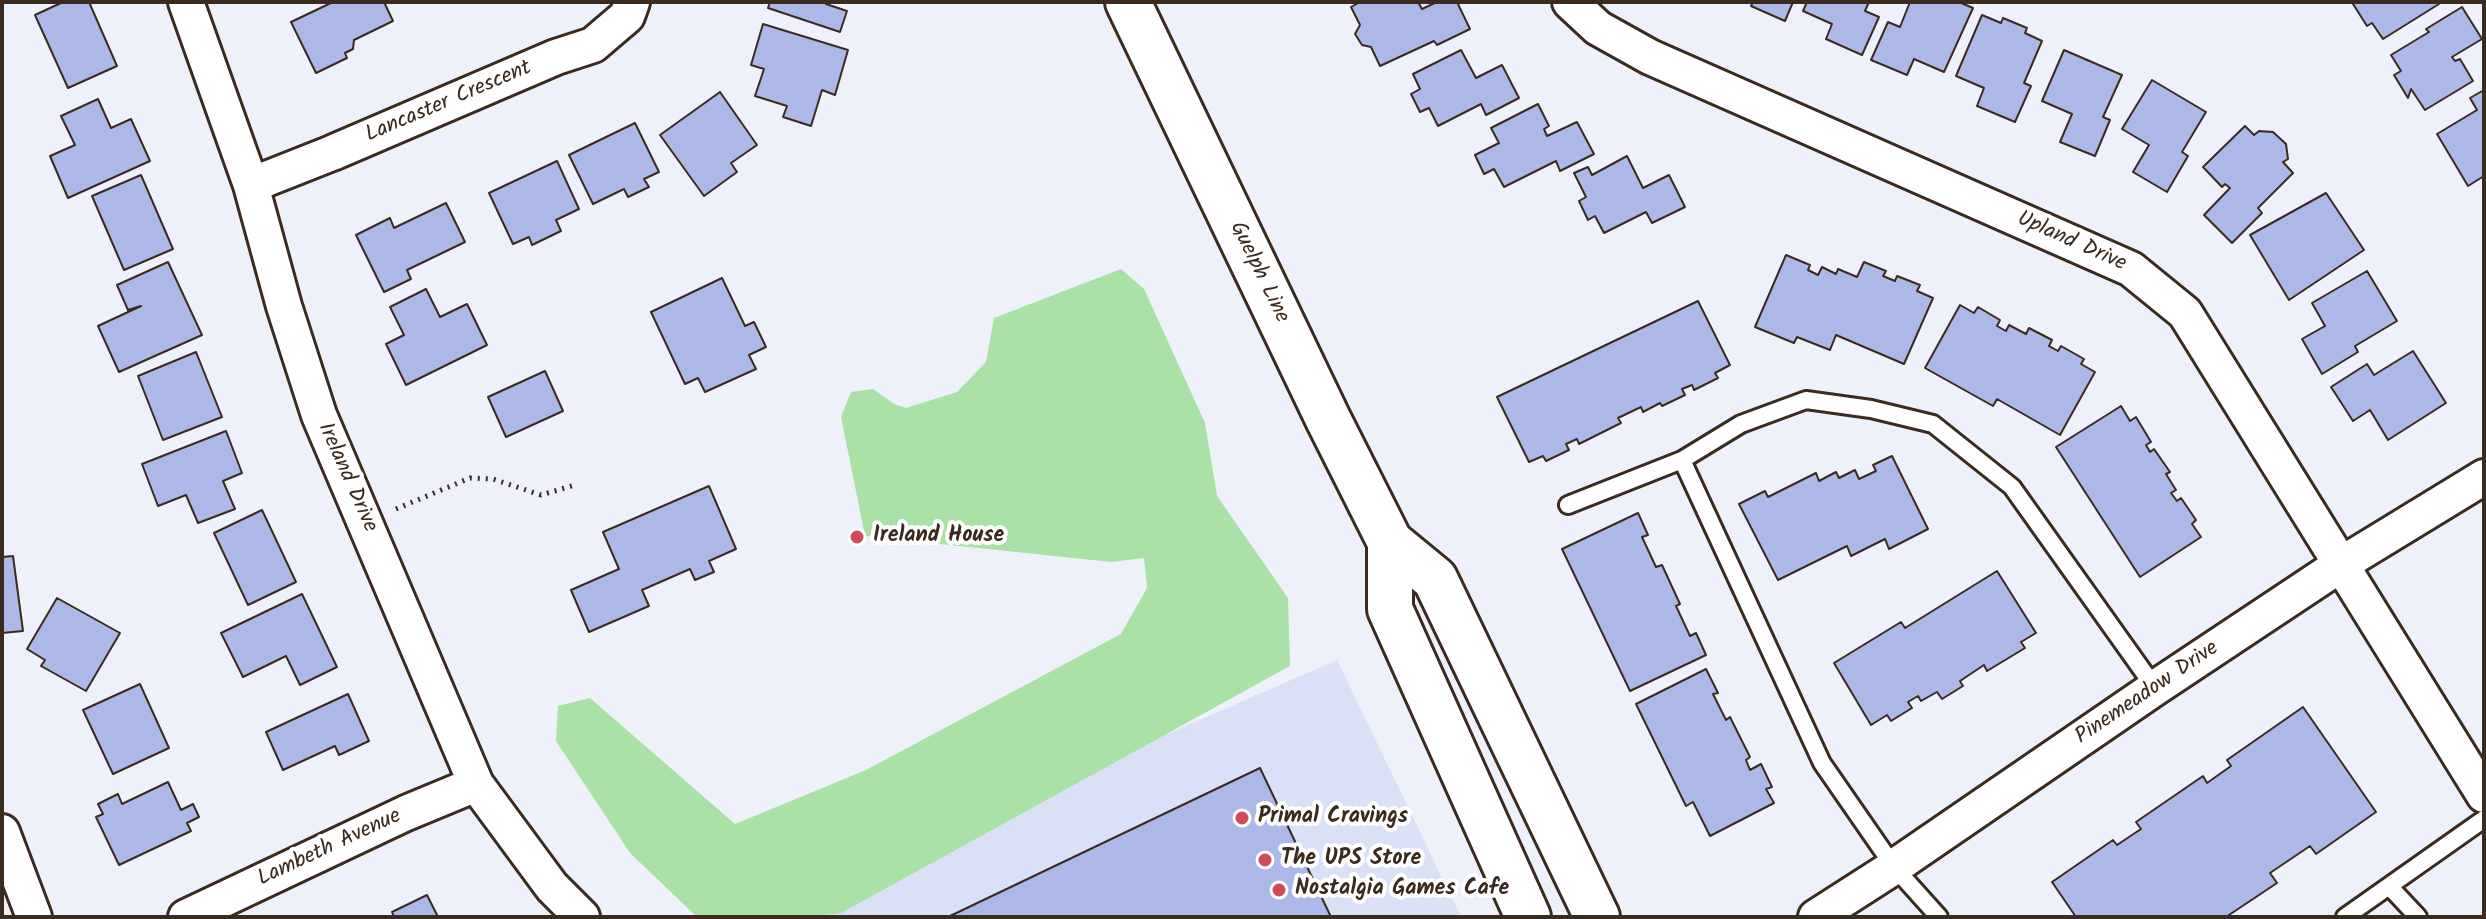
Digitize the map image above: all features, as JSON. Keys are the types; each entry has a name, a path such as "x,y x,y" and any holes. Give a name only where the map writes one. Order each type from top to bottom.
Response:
{"main road":[{"name":"Guelph Line","path":"1128,2 1390,542 1435,579 1597,917"},
{"name":"Guelph Line","path":"1390,542 1390,609 1528,917"}],"street":[{"name":"Ireland Drive","path":"186,2 251,185 284,306 319,415 476,784 552,887 582,917"},
{"name":"Lancaster Crescent","path":"251,185 556,57 593,45 627,16 632,2"},
{"name":"Upland Drive","path":"1570,2 1598,28 1650,57 2131,269 2185,313 2484,795"},
{"name":"Pinemeadow Drive","path":"1816,917 2340,565 2484,477"},
{"name":"Lambeth Avenue","path":"186,917 406,813 476,784"},
{"path":"2,832 34,917"}],"lane":[{"path":"1568,505 1682,460 1741,424 1806,400 1871,409 1933,424 2012,487 2155,688"},
{"path":"1682,460 1822,763 1894,867 1939,917"},
{"path":"2345,917 2484,819"},
{"path":"2389,886 2418,917"}],"path":[{"path":"366,523 470,478 493,479 541,495 575,485"}],"shaded area":[{"path":"1337,660 1461,917 788,917 1133,749"}],"green space":[{"path":"1121,269 1144,289 1205,423 1217,496 1288,598 1290,666 841,913 808,917 697,917 630,853 556,741 558,706 590,698 735,824 866,770 1121,634 1147,588 1144,558 1111,562 865,536 841,417 851,392 873,389 894,404 906,408 957,392 986,362 994,318"}],"building":[{"path":"63,2 89,2 117,66 68,88 35,15"},
{"path":"333,2 384,2 393,21 354,40 353,49 345,53 347,58 316,73 291,22"},
{"path":"770,2 826,2 847,11 840,32 768,8"},
{"path":"1360,2 1418,2 1422,9 1437,2 1457,2 1470,29 1437,45 1434,41 1380,66 1371,47 1362,45 1355,34 1360,25 1351,7"},
{"path":"1753,2 1793,2 1785,21 1751,6"},
{"path":"1807,2 1869,2 1865,11 1879,17 1862,55 1826,39 1832,24 1803,11"},
{"path":"1910,2 1959,2 1973,8 1944,72 1914,59 1907,75 1871,60 1888,22 1900,27"},
{"path":"2353,4 2439,4 2383,39 2372,23 2367,26"},
{"path":"2462,7 2482,39 2452,57 2455,61 2460,59 2473,81 2425,110 2411,89 2408,98 2394,75 2401,71 2391,55"},
{"path":"1982,15 2001,23 2003,18 2027,28 2025,33 2042,41 2024,83 2031,86 2015,122 1977,106 1984,88 1956,76"},
{"path":"763,24 848,50 835,95 822,90 811,126 783,117 787,106 755,96 764,69 751,65"},
{"path":"1461,50 1476,78 1502,65 1519,98 1486,115 1481,104 1438,126 1429,108 1420,112 1411,94 1420,89 1413,74"},
{"path":"2064,50 2122,75 2103,117 2110,120 2095,156 2060,142 2072,114 2042,101"},
{"path":"2152,80 2206,112 2182,152 2188,156 2167,192 2133,172 2149,145 2122,129"},
{"path":"2484,90 2484,176 2468,186 2437,134 2477,110 2470,98"},
{"path":"720,92 757,145 731,163 737,172 704,196 660,135"},
{"path":"98,99 111,128 131,119 150,161 68,198 50,156 75,145 61,116"},
{"path":"1538,104 1549,126 1544,129 1547,136 1577,122 1594,154 1560,171 1556,161 1504,187 1494,169 1484,174 1475,155 1499,143 1491,128"},
{"path":"635,123 659,172 644,179 649,187 628,197 624,189 593,204 569,155"},
{"path":"2245,126 2254,135 2259,131 2273,132 2286,144 2288,159 2283,162 2293,173 2258,208 2262,213 2232,243 2204,215 2230,188 2225,184 2222,187 2203,167"},
{"path":"1627,156 1643,188 1669,175 1685,207 1652,223 1646,212 1604,233 1595,216 1588,220 1579,201 1586,197 1574,173 1588,167 1592,175"},
{"path":"557,161 579,209 556,220 561,231 532,245 529,237 513,244 489,193"},
{"path":"141,175 173,249 124,270 92,196"},
{"path":"2326,193 2364,250 2289,300 2250,235"},
{"path":"446,203 465,242 407,270 411,279 384,292 356,235 390,218 394,228"},
{"path":"1786,255 1810,265 1808,270 1818,275 1822,267 1836,274 1838,269 1857,277 1864,262 1886,271 1883,276 1895,281 1897,276 1920,285 1917,291 1933,298 1904,364 1836,335 1830,350 1797,337 1794,343 1755,327"},
{"path":"168,262 202,335 119,372 98,326 141,306 128,310 117,285"},
{"path":"2367,271 2397,321 2355,346 2358,352 2322,374 2302,339 2325,326 2312,303"},
{"path":"722,278 745,326 754,322 766,347 749,355 756,369 705,392 698,378 685,384 651,312"},
{"path":"426,289 440,317 467,304 487,345 406,385 386,344 404,335 390,307"},
{"path":"1698,301 1730,365 1715,373 1718,378 1694,390 1692,385 1682,389 1685,395 1662,406 1660,403 1643,412 1641,407 1618,418 1621,423 1579,444 1577,439 1566,444 1569,450 1546,461 1543,456 1529,462 1497,397"},
{"path":"1960,305 1974,313 1978,307 2000,320 1997,326 2006,331 2009,325 2026,334 2029,328 2052,340 2049,346 2058,351 2061,346 2084,359 2081,364 2095,372 2060,435 1997,399 1993,406 1925,368"},
{"path":"2413,351 2446,403 2388,440 2370,410 2353,421 2331,387 2367,364 2374,375"},
{"path":"196,352 222,417 163,440 138,376"},
{"path":"545,371 563,411 506,437 488,397"},
{"path":"2121,406 2130,421 2136,417 2151,442 2146,445 2150,452 2154,449 2170,472 2166,474 2176,490 2171,493 2177,501 2181,498 2196,520 2192,524 2201,537 2140,577 2056,447"},
{"path":"226,431 242,473 223,481 235,509 198,523 186,495 158,506 142,464"},
{"path":"1892,456 1928,529 1889,549 1885,539 1851,556 1847,546 1778,580 1739,504 1765,491 1768,497 1816,473 1819,481 1836,472 1839,478 1855,470 1859,479 1876,471 1873,465"},
{"path":"709,486 736,549 709,561 714,572 695,580 690,569 642,590 649,606 589,632 571,590 619,569 603,532"},
{"path":"262,510 296,582 248,605 214,533"},
{"path":"1638,513 1648,535 1642,537 1656,567 1662,565 1680,604 1676,606 1690,636 1696,633 1706,655 1630,691 1562,549"},
{"path":"13,556 23,631 2,633 2,557"},
{"path":"1997,571 2036,633 2021,642 2025,648 1987,671 1984,665 1960,681 1963,686 1942,699 1937,692 1921,701 1918,696 1908,702 1912,708 1891,721 1887,715 1871,725 1834,663 1901,622 1905,628"},
{"path":"302,594 337,667 300,685 286,656 243,677 221,633"},
{"path":"57,598 120,633 86,691 41,666 45,660 27,649"},
{"path":"1706,669 1718,693 1713,694 1726,720 1730,717 1750,757 1746,760 1750,770 1761,764 1772,787 1766,789 1774,803 1710,836 1693,802 1686,806 1636,704"},
{"path":"140,684 169,748 113,774 83,710"},
{"path":"348,694 369,741 339,755 335,746 283,770 266,732"},
{"path":"2303,707 2376,812 2316,854 2310,846 2270,873 2277,883 2226,917 2076,917 2052,882 2113,840 2117,845 2141,829 2136,822 2203,776 2207,783 2231,766 2227,760"},
{"path":"1260,768 1331,917 948,917"},
{"path":"168,782 181,810 193,804 199,817 187,823 191,831 119,865 96,817 103,814 98,804 118,794 122,804"},
{"path":"427,895 438,917 394,917 392,912"}],"place":[{"name":"Ireland House","path":"857,537"},
{"name":"Primal Cravings","path":"1242,818"},
{"name":"The UPS Store","path":"1265,860"},
{"name":"Nostalgia Games Cafe","path":"1279,890"}]}
